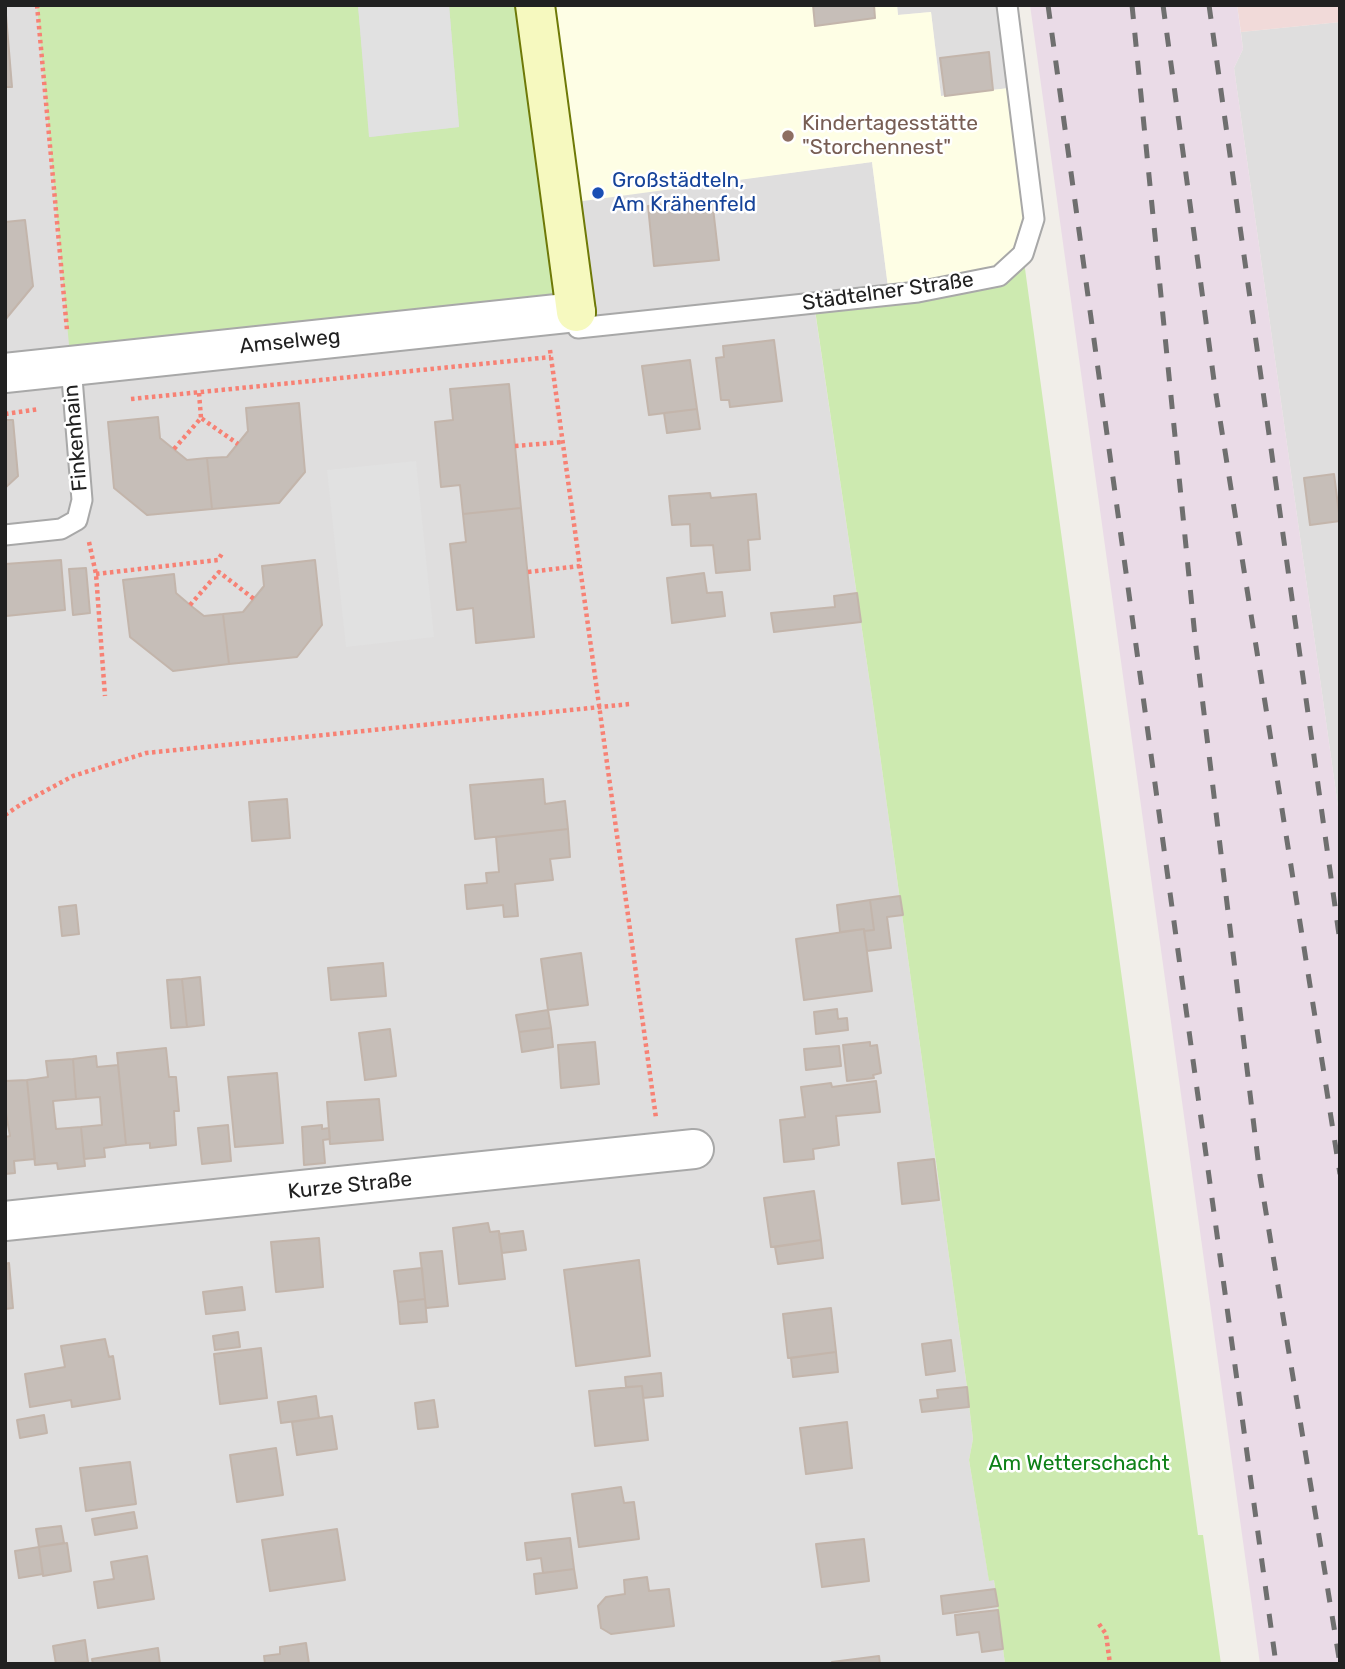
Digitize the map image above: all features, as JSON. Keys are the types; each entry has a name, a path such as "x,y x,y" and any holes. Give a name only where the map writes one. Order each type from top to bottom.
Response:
{"street":[{"path":"535,5 566,319"},
{"name":"Amselweg","path":"5,373 566,319"},
{"name":"Kurze Straße","path":"5,1221 678,1151"}],"lane":[{"name":"Städtelner Straße","path":"566,319 908,293 999,276 1023,254 1034,219 1007,5"},
{"name":"Finkenhain","path":"5,535 61,529 77,520 82,500 71,366"}],"path":[{"path":"37,5 71,366"},
{"path":"566,319 551,357 600,707 678,1151"},
{"path":"5,414 551,357"},
{"path":"174,449 201,418 199,393"},
{"path":"201,418 238,444"},
{"path":"515,446 563,442"},
{"path":"77,520 88,538 96,574 105,696"},
{"path":"190,605 219,572 218,560 223,552"},
{"path":"96,574 218,560"},
{"path":"528,572 580,566"},
{"path":"219,572 254,599"},
{"path":"5,815 74,776 146,753 630,704"},
{"path":"1099,1625 1105,1634 1110,1664"}],"shaded area":[{"path":"5,5 535,5 561,203 872,162 889,295 814,304 874,711 967,1387 973,1439 969,1460 989,1580 994,1580 1005,1664 5,1664"},
{"path":"358,5 449,5 459,127 369,137"},
{"name":"Kindertagesstätte \"Storchennest\"","path":"535,5 897,5 898,15 931,12 941,96 1018,87 1034,219 999,276 889,295 872,162 561,204"},
{"path":"897,5 1007,5 1018,87 941,96 931,12 898,15"},
{"path":"1030,5 1237,5 1243,49 1234,68 1340,821 1340,1664 1260,1664"},
{"path":"1237,5 1340,5 1340,22 1241,32"},
{"path":"1340,22 1340,821 1234,68 1243,49 1241,32"},
{"path":"416,461 434,637 346,647 327,470"}],"green space":[{"path":"37,5 358,5 370,137 459,127 449,5 535,5 576,312 71,366"},
{"name":"Am Wetterschacht","path":"1023,254 1198,1535 1203,1535 1221,1664 1005,1664 994,1580 989,1581 969,1460 973,1439 967,1387 874,711 814,303 999,276"}],"building":[{"path":"813,5 874,5 875,18 815,26"},
{"path":"6,15 12,87 5,87"},
{"path":"989,52 993,90 945,96 940,58"},
{"path":"712,199 719,260 654,266 648,206"},
{"path":"25,220 33,286 5,320 5,222"},
{"path":"774,340 782,401 730,407 729,400 721,400 716,358 724,357 723,346"},
{"path":"690,360 697,409 649,415 642,366"},
{"path":"509,384 521,508 463,514 460,485 441,487 435,422 453,420 450,389"},
{"path":"299,403 305,472 279,503 212,509 207,458 227,457 248,431 246,408"},
{"path":"697,409 700,429 667,433 664,413"},
{"path":"158,417 160,438 187,460 207,458 212,509 147,515 114,488 108,422"},
{"path":"5,420 13,420 18,476 5,488"},
{"path":"1334,474 1340,521 1310,525 1304,478"},
{"path":"710,493 711,498 756,494 760,539 748,540 750,570 716,573 713,545 691,546 690,524 672,525 669,496"},
{"path":"521,508 534,637 476,643 473,608 457,610 450,544 466,542 463,514"},
{"path":"61,560 65,610 6,616 5,564"},
{"path":"315,560 322,625 297,657 229,664 223,614 243,612 264,586 262,566"},
{"path":"86,568 90,613 73,615 69,569"},
{"path":"704,573 707,593 722,592 725,616 672,623 667,578"},
{"path":"174,574 176,593 190,605 204,616 223,614 229,664 173,671 130,637 123,580"},
{"path":"857,593 861,622 774,632 771,613 835,607 834,596"},
{"path":"543,779 545,804 565,801 568,829 475,839 470,785"},
{"path":"287,799 290,838 252,841 249,802"},
{"path":"568,829 570,857 550,859 553,880 515,884 518,916 504,917 503,905 467,909 465,885 487,883 486,873 499,872 496,837"},
{"path":"900,896 903,915 887,917 891,948 867,951 864,931 874,930 870,900"},
{"path":"870,900 874,930 840,932 837,905"},
{"path":"76,905 79,934 62,936 59,907"},
{"path":"864,929 872,991 804,1000 796,939"},
{"path":"581,953 588,1005 548,1010 541,959"},
{"path":"383,963 386,996 331,1000 328,968"},
{"path":"200,977 204,1025 187,1027 182,979"},
{"path":"182,979 187,1027 171,1028 167,980"},
{"path":"837,1009 838,1019 847,1018 848,1030 816,1034 814,1012"},
{"path":"548,1010 551,1028 519,1032 516,1015"},
{"path":"551,1028 553,1047 522,1052 519,1032"},
{"path":"390,1029 396,1076 365,1080 359,1033"},
{"path":"595,1042 599,1084 561,1088 558,1045"},
{"path":"870,1042 870,1046 877,1045 881,1073 873,1075 874,1078 847,1081 843,1045"},
{"path":"839,1046 841,1066 806,1070 804,1049"},
{"path":"166,1048 169,1077 176,1077 179,1111 174,1111 176,1145 150,1148 150,1143 126,1145 117,1053"},
{"path":"96,1056 97,1067 118,1065 126,1145 104,1148 105,1157 84,1159 81,1127 102,1125 100,1097 76,1099 73,1059"},
{"path":"73,1059 76,1099 53,1101 56,1129 81,1127 85,1166 58,1169 57,1163 35,1165 27,1080 48,1077 46,1061"},
{"path":"277,1073 283,1143 235,1147 228,1077"},
{"path":"27,1080 35,1159 14,1161 15,1173 5,1174 5,1137 10,1136 5,1108 5,1081"},
{"path":"876,1081 880,1112 836,1116 839,1145 813,1149 814,1159 784,1162 780,1120 805,1117 801,1087 831,1083 832,1087"},
{"path":"379,1099 383,1140 330,1144 327,1102"},
{"path":"228,1125 231,1161 202,1164 198,1128"},
{"path":"322,1125 322,1129 329,1128 330,1139 323,1140 325,1163 304,1165 302,1127"},
{"path":"934,1159 939,1200 902,1204 898,1163"},
{"path":"814,1191 821,1240 771,1247 764,1198"},
{"path":"488,1223 490,1232 499,1231 505,1279 459,1284 453,1228"},
{"path":"523,1231 526,1250 502,1253 499,1234"},
{"path":"319,1238 323,1287 276,1292 271,1242"},
{"path":"821,1240 823,1258 778,1264 775,1247"},
{"path":"442,1251 448,1306 426,1308 420,1253"},
{"path":"639,1260 650,1356 576,1366 564,1270"},
{"path":"9,1263 13,1308 5,1309 5,1264"},
{"path":"422,1268 425,1299 398,1302 394,1271"},
{"path":"242,1287 245,1310 206,1314 203,1292"},
{"path":"425,1299 427,1322 400,1324 398,1302"},
{"path":"831,1308 836,1352 788,1358 783,1314"},
{"path":"238,1332 240,1347 215,1350 213,1336"},
{"path":"105,1339 109,1357 113,1356 120,1399 72,1407 71,1400 30,1407 25,1374 65,1367 61,1346"},
{"path":"951,1340 955,1371 926,1375 922,1344"},
{"path":"261,1348 267,1398 220,1404 214,1354"},
{"path":"836,1352 838,1372 793,1377 791,1358"},
{"path":"661,1373 663,1396 643,1398 642,1386 626,1387 625,1377"},
{"path":"642,1386 648,1440 595,1446 589,1391"},
{"path":"967,1387 969,1407 922,1412 920,1400 938,1398 937,1390"},
{"path":"316,1396 319,1418 281,1423 278,1402"},
{"path":"434,1400 438,1427 418,1429 415,1403"},
{"path":"44,1415 47,1433 20,1438 17,1420"},
{"path":"332,1416 337,1449 297,1455 292,1422"},
{"path":"847,1422 852,1468 806,1474 800,1428"},
{"path":"276,1448 283,1495 237,1502 230,1455"},
{"path":"130,1462 136,1504 86,1511 80,1468"},
{"path":"621,1487 624,1503 634,1502 639,1539 579,1547 572,1494"},
{"path":"134,1512 137,1528 95,1535 92,1519"},
{"path":"61,1526 64,1543 39,1547 36,1529"},
{"path":"337,1529 345,1580 270,1591 262,1540"},
{"path":"570,1538 574,1569 543,1573 541,1558 527,1560 525,1543"},
{"path":"864,1539 869,1581 822,1587 816,1544"},
{"path":"67,1543 71,1571 43,1576 39,1547"},
{"path":"39,1547 43,1574 19,1578 15,1551"},
{"path":"147,1556 154,1599 98,1608 94,1582 114,1579 111,1562"},
{"path":"574,1569 577,1588 536,1594 534,1574"},
{"path":"647,1577 649,1591 669,1589 674,1626 611,1634 601,1628 598,1606 606,1597 625,1594 624,1580"},
{"path":"995,1589 998,1606 943,1614 941,1596"},
{"path":"998,1610 1003,1649 982,1652 979,1632 957,1635 955,1615"},
{"path":"85,1640 88,1662 56,1664 53,1646"},
{"path":"306,1643 309,1664 265,1664 264,1656 280,1654 280,1647"},
{"path":"158,1648 160,1664 93,1664 92,1659"},
{"path":"879,1656 880,1664 832,1664 832,1662"}],"railway":[{"path":"1048,5 1276,1664"},
{"path":"1132,5 1196,647 1260,1176 1340,1664"},
{"path":"1163,5 1215,388 1340,1174"},
{"path":"1209,5 1340,942"}],"place":[{"name":"Kindertagesstätte \"Storchennest\"","path":"788,136"},
{"name":"Großstädteln, Am Krähenfeld","path":"598,193"}]}
